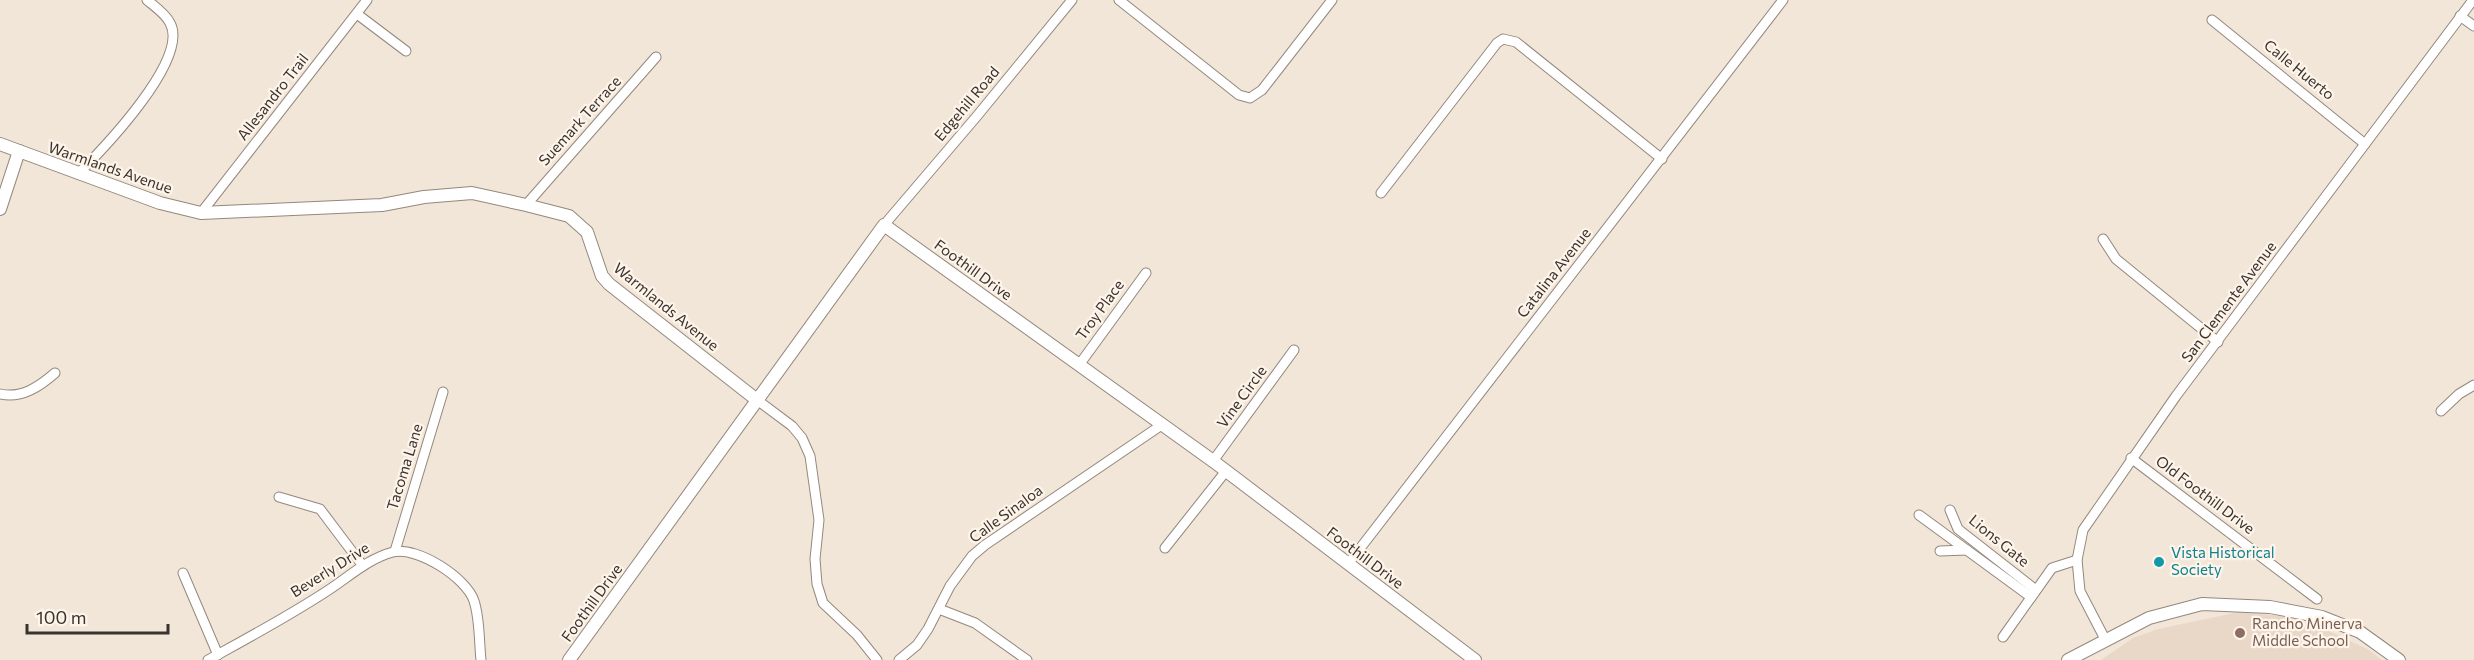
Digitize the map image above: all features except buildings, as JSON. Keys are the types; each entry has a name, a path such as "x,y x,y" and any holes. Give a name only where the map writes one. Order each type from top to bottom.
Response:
{"street":[{"path":"78,174 110,141 146,95 164,69 173,48 174,35 170,22 147,0"},
{"name":"Allesandro Trail","path":"201,213 367,0"},
{"name":"Edgehill Road","path":"884,225 1072,0"},
{"path":"1119,0 1239,95 1250,98 1262,90 1332,0"},
{"name":"Catalina Avenue","path":"1348,564 1783,0"},
{"name":"San Clemente Avenue","path":"2106,641 2080,591 2077,560 2083,530 2132,458 2473,0"},
{"path":"357,14 406,51"},
{"path":"2460,16 2474,26"},
{"name":"Calle Huerto","path":"2212,20 2365,144"},
{"path":"1381,193 1497,43 1503,39 1516,42 1662,159"},
{"name":"Suemark Terrace","path":"526,205 656,57"},
{"name":"Warmlands Avenue","path":"0,144 160,203 201,213 382,205 424,197 472,193 569,216 587,232 602,276 609,284 792,426 802,438 810,456 819,520 815,559 816,584 824,603 857,635 877,660"},
{"path":"0,209 19,152"},
{"name":"Foothill Drive","path":"569,660 884,225 1163,424 1475,660"},
{"path":"2103,239 2116,259 2218,342"},
{"name":"Troy Place","path":"1079,365 1146,273"},
{"name":"Vine Circle","path":"1213,461 1294,350"},
{"path":"0,394 16,395 35,389 55,373"},
{"path":"2441,411 2459,394 2474,385"},
{"name":"Tacoma Lane","path":"395,551 443,392"},
{"name":"Calle Sinaloa","path":"899,660 917,645 950,586 972,556 1163,424"},
{"name":"Old Foothill Drive","path":"2132,458 2317,599"},
{"path":"1166,548 1226,471"},
{"path":"279,496 320,510 363,566"},
{"name":"Lions Gate","path":"1950,510 1958,529 2034,593"},
{"path":"1918,515 2034,593"},
{"path":"1940,551 1967,550"},
{"path":"395,551 406,551 433,561 465,584 474,601 481,660"},
{"name":"Beverly Drive","path":"208,660 326,592 371,560 395,551"},
{"path":"2003,637 2052,568 2077,560"},
{"path":"183,573 218,655"},
{"path":"2068,660 2149,618 2202,604 2270,606 2322,617 2360,632 2399,660"},
{"path":"939,609 975,623 1027,660"}],"shaded area":[{"name":"Rancho Minerva Middle School","path":"2239,612 2281,616 2325,629 2369,650 2382,660 2101,660 2133,638 2158,629"}],"place":[{"name":"Vista Historical Society","path":"2159,562"},
{"name":"Rancho Minerva Middle School","path":"2240,633"}]}
